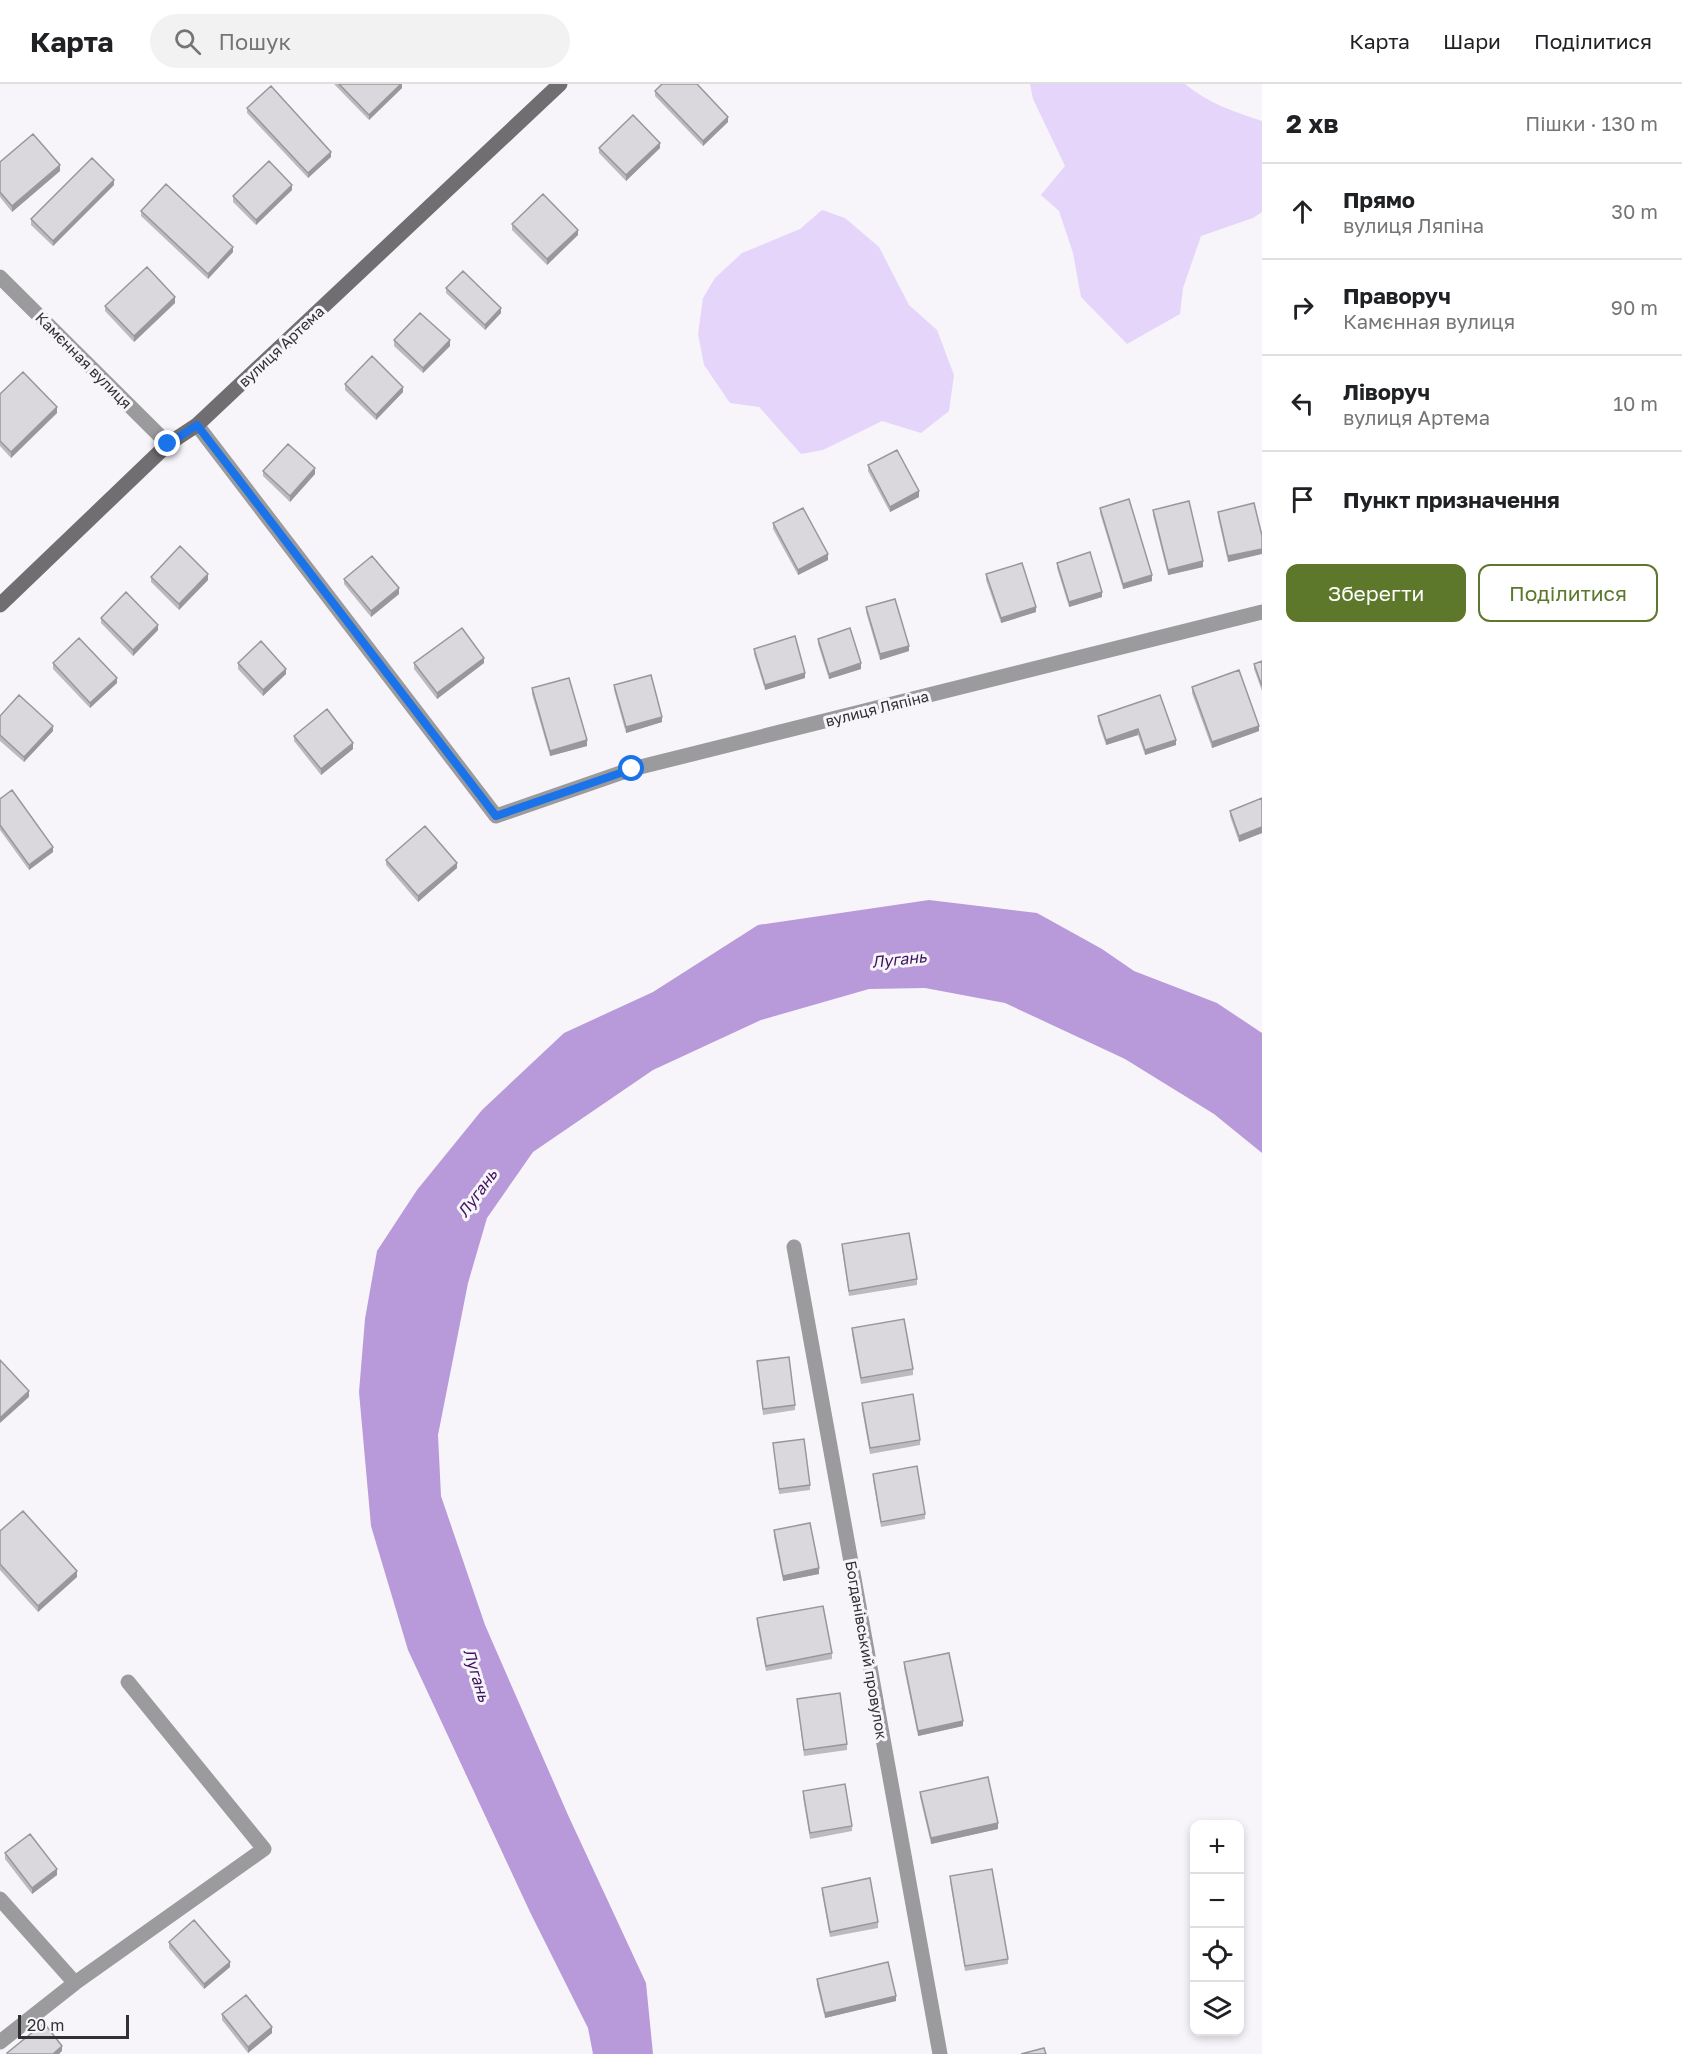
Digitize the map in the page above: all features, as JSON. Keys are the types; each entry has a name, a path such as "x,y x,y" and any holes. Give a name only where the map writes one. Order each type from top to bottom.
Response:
{"street":[{"name":"вулиця Артема","path":"0,605 168,444 197,425 560,84"},
{"name":"Камєнная вулиця","path":"0,277 168,444"},
{"name":"вулиця Ляпіна","path":"197,425 496,816 632,769 1262,612"},
{"name":"Богданівський провулок","path":"794,1246 940,2054"},
{"path":"0,2042 75,1983 264,1849 128,1682"},
{"path":"0,1899 75,1983"}],"shaded area":[{"path":"1030,84 1185,84 1212,102 1262,121 1262,212 1253,218 1201,236 1183,288 1180,314 1127,344 1081,297 1073,253 1059,211 1041,195 1065,166 1033,99"},
{"path":"822,210 845,218 879,247 909,305 937,330 954,375 949,411 921,433 882,421 823,450 801,454 759,407 730,403 704,365 698,334 703,298 715,278 742,253 800,229"}],"water":[{"name":"Лугань","path":"929,900 1037,913 1102,949 1134,971 1217,1003 1262,1033 1262,1153 1214,1114 1125,1059 1005,1003 925,988 869,989 761,1020 653,1070 533,1152 487,1218 468,1283 438,1435 441,1496 485,1625 568,1815 646,1983 653,2054 593,2054 588,2028 530,1912 408,1650 371,1526 359,1392 365,1319 377,1251 417,1190 482,1110 564,1033 653,992 758,925"}],"building":[{"path":"339,84 401,84 369,115"},
{"path":"662,84 697,84 728,117 703,141 655,91"},
{"path":"271,86 331,152 308,173 247,108"},
{"path":"633,115 660,143 626,175 599,148"},
{"path":"33,134 60,165 12,206 0,192 0,162"},
{"path":"92,158 114,180 53,241 31,219"},
{"path":"269,161 292,185 256,220 233,196"},
{"path":"166,184 233,247 208,274 141,211"},
{"path":"543,194 578,230 547,259 512,224"},
{"path":"147,267 175,297 134,336 105,306"},
{"path":"463,271 501,308 485,325 446,288"},
{"path":"420,313 450,340 423,368 394,340"},
{"path":"372,356 403,387 376,415 345,384"},
{"path":"23,372 57,407 11,452 0,441 0,394"},
{"path":"288,444 315,468 290,496 263,471"},
{"path":"897,450 919,491 890,507 868,465"},
{"path":"1129,499 1152,575 1123,584 1100,508"},
{"path":"1189,501 1203,561 1168,570 1153,510"},
{"path":"1254,503 1262,536 1262,549 1228,556 1218,512"},
{"path":"803,508 828,554 798,570 773,523"},
{"path":"180,546 208,574 179,604 151,577"},
{"path":"1090,552 1102,592 1069,602 1057,563"},
{"path":"372,556 399,588 371,611 344,579"},
{"path":"1022,563 1036,607 1001,618 986,574"},
{"path":"126,592 158,625 133,650 101,618"},
{"path":"895,599 909,646 880,654 866,607"},
{"path":"462,628 484,658 437,693 414,663"},
{"path":"850,628 861,663 829,674 818,639"},
{"path":"795,636 805,673 765,685 754,649"},
{"path":"79,638 117,678 90,703 53,663"},
{"path":"261,641 286,669 263,690 238,663"},
{"path":"1262,661 1262,686 1254,664"},
{"path":"1239,670 1259,726 1212,742 1192,687"},
{"path":"651,675 662,717 626,727 614,685"},
{"path":"569,678 587,740 550,751 532,688"},
{"path":"19,695 53,726 24,757 0,735 0,716"},
{"path":"1160,695 1176,740 1145,750 1138,729 1106,740 1098,716"},
{"path":"327,709 353,743 321,769 294,736"},
{"path":"12,790 53,847 29,865 0,825 0,799"},
{"path":"1262,798 1262,827 1239,836 1230,811"},
{"path":"425,826 457,863 418,896 386,860"},
{"path":"909,1233 917,1279 849,1291 842,1244"},
{"path":"904,1319 913,1369 861,1378 852,1328"},
{"path":"789,1357 795,1405 763,1409 757,1361"},
{"path":"0,1360 29,1391 0,1418"},
{"path":"913,1394 920,1440 870,1448 862,1403"},
{"path":"804,1439 810,1485 779,1489 773,1443"},
{"path":"917,1466 925,1514 881,1522 873,1474"},
{"path":"23,1511 77,1571 38,1606 0,1564 0,1531"},
{"path":"810,1523 819,1568 783,1576 774,1530"},
{"path":"823,1606 832,1653 766,1666 757,1618"},
{"path":"949,1653 963,1721 918,1731 904,1662"},
{"path":"840,1693 847,1744 804,1750 797,1699"},
{"path":"988,1777 998,1823 931,1838 920,1792"},
{"path":"845,1784 852,1826 810,1833 803,1791"},
{"path":"30,1834 57,1869 32,1888 5,1853"},
{"path":"992,1869 1008,1959 965,1966 950,1876"},
{"path":"870,1878 878,1922 830,1932 822,1888"},
{"path":"194,1920 230,1962 204,1984 169,1942"},
{"path":"888,1962 896,1996 825,2013 817,1979"},
{"path":"246,1995 272,2027 248,2047 222,2014"},
{"path":"44,2023 62,2046 53,2054 7,2053"},
{"path":"1044,2048 1046,2054 1021,2054"}],"route":[{"path":"168,444 197,425 496,816 632,769"}]}
